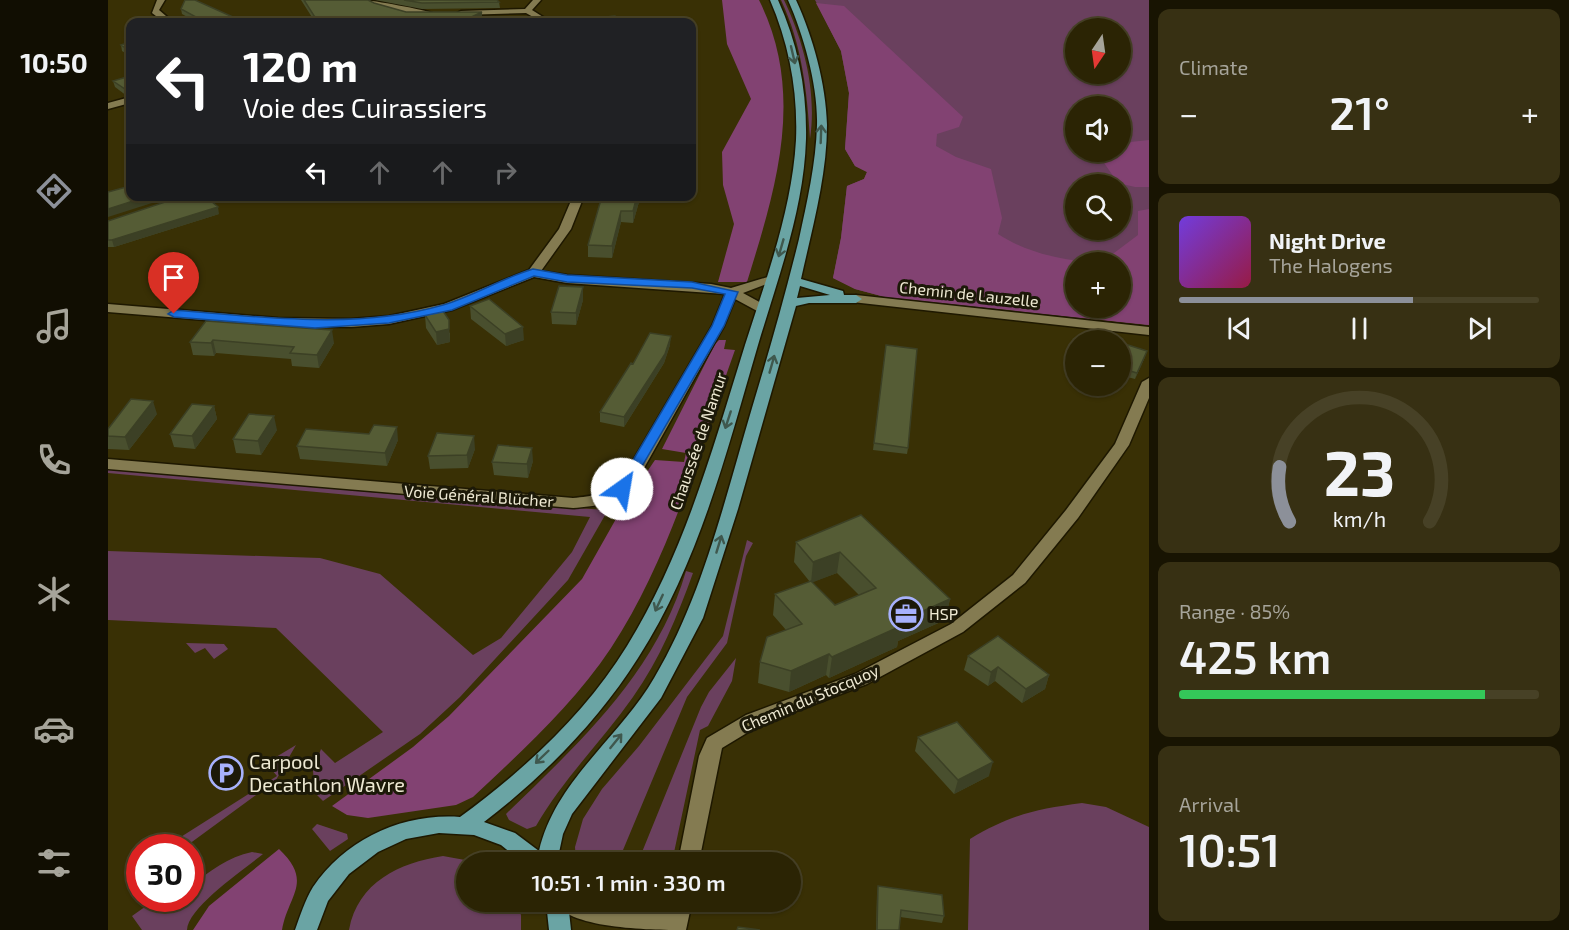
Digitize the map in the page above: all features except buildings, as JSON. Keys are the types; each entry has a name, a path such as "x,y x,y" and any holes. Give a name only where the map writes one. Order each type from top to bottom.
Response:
{"main road":[{"name":"Chaussée de Namur","path":"465,825 508,789 585,713 612,681 648,625 679,559 763,309 790,212 801,138 797,72 786,28 774,0"},
{"path":"549,852 553,834 564,809 654,693 694,618 730,509 790,303 815,192 821,145 821,105 810,46 792,0"},
{"path":"795,281 856,299"},
{"path":"790,303 808,299 856,299"},
{"path":"306,930 316,901 332,878 350,859 372,844 418,827 465,825 500,834 527,852"},
{"path":"558,912 560,930"}],"street":[{"path":"161,0 155,11 164,18"},
{"path":"367,0 394,9 434,13 427,18"},
{"path":"527,11 537,0"},
{"path":"454,13 527,11 540,18"},
{"path":"108,106 126,101"},
{"path":"533,273 565,228 577,201"},
{"path":"108,308 278,322 351,323 389,320 447,308 533,273 567,279 692,285 732,292 763,309"},
{"path":"732,292 771,280"},
{"name":"Voie Général Blücher","path":"108,464 573,503 602,500 618,493 627,484 718,326 732,292"},
{"name":"Chemin de Lauzelle","path":"856,299 1149,330"},
{"name":"Chemin du Stocquoy","path":"690,852 709,756 714,743 753,720 861,679 957,628 1019,579 1072,514 1122,445 1149,382"},
{"path":"583,912 628,921 678,917"},
{"path":"658,930 678,917"}],"shaded area":[{"path":"722,0 759,0 773,35 781,70 784,106 782,141 768,212 747,282 718,282 734,224 723,185 722,152 751,99 727,44"},
{"path":"781,0 784,0 791,16 807,68 812,103 810,139 799,51"},
{"path":"815,0 1149,0 1149,325 1083,318 1131,318 1131,252 1065,252 1065,316 885,297 855,289 833,278 841,238 847,186 864,179 867,172 855,166 845,149 849,93 841,51"},
{"path":"816,3 844,6 963,117 959,127 937,134 936,146 956,157 991,169 1002,218 998,234 1019,245 1065,259 1065,316 885,297 855,289 833,278 841,238 847,186 864,179 867,172 855,166 845,149 849,93 841,51"},
{"path":"1149,140 1149,187 1131,186 1131,174 1112,174 1103,162 1131,162 1131,142"},
{"path":"1149,209 1149,325 1083,318 1131,318 1131,252 1115,252 1138,235 1138,211"},
{"path":"719,340 726,340 724,349 735,350 696,465 667,541 632,613 611,648 581,688 564,708 473,797 456,805 368,818 347,815 332,806 413,747 449,716 582,579 621,510 655,460 684,462 686,453 662,449"},
{"path":"108,469 507,504 608,510 568,580 460,697 420,734 323,801 315,793 313,771 321,749 335,763 383,732 276,628 108,620 108,551 320,558 380,574 473,655 501,638 572,552 590,517 108,473"},
{"path":"747,540 753,543 746,556 727,643 687,697 622,852 575,852 583,819 602,789 639,746 723,636"},
{"path":"686,571 693,573 674,622 652,668 633,697 570,776 536,826 527,829 509,820 506,814 587,733 636,674 673,608"},
{"path":"186,643 224,644 228,649 214,659 205,648 195,653"},
{"path":"736,658 732,681 708,726 700,730 674,852 642,852 701,707 709,692"},
{"path":"296,745 276,780 203,834 186,834 277,776 266,763"},
{"path":"1082,803 1106,807 1149,827 1149,930 968,930 970,839 998,824 1024,814"},
{"path":"317,824 347,834 348,839 330,851 312,829"},
{"path":"279,849 295,871 297,880 282,930 193,930 209,906"},
{"path":"252,852 263,854 204,903 204,876 243,854"},
{"path":"443,856 456,858 456,912 520,912 521,930 349,930 361,899 371,887 396,870"},
{"path":"138,912 196,912 187,930 142,930 132,916"}],"place":[{"name":"HSP","path":"906,614"},
{"name":"Carpool Decathlon Wavre","path":"226,773"}],"route":[{"path":"174,314 315,324 389,320 447,308 533,273 567,279 692,285 732,292 718,326 622,489"}]}
